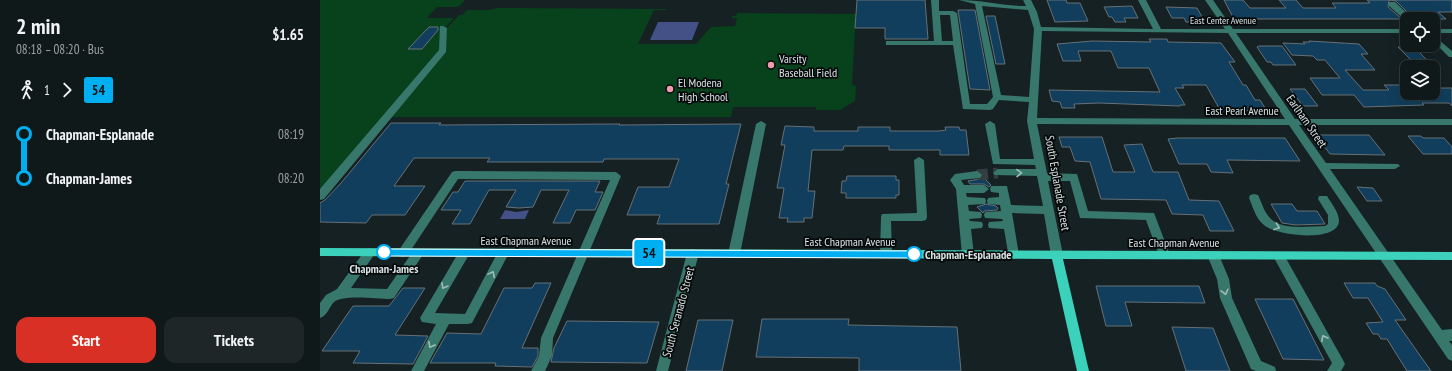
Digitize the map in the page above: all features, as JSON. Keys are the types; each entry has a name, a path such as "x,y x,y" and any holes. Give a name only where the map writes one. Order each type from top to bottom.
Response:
{"main road":[{"name":"East Chapman Avenue","path":"320,252 1452,256"},
{"name":"South Esplanade Street","path":"1057,255 1083,371"}],"street":[{"path":"935,0 938,43"},
{"path":"963,0 1017,8 1029,4"},
{"path":"1142,0 1158,31"},
{"name":"Earlham Street","path":"1208,0 1452,355"},
{"path":"936,13 953,13 966,107 990,106 997,97 978,3"},
{"name":"South Esplanade Street","path":"1029,4 1038,29 1032,121 1057,255"},
{"path":"1392,4 1401,12"},
{"path":"320,196 443,50 443,28"},
{"name":"East Center Avenue","path":"1038,29 1158,31 1400,31"},
{"path":"1440,31 1452,31"},
{"path":"889,43 957,43"},
{"path":"1440,44 1452,55"},
{"path":"997,97 1033,100"},
{"name":"East Pearl Avenue","path":"1032,121 1452,122"},
{"path":"734,254 761,124"},
{"path":"990,124 996,162 1039,162"},
{"path":"886,254 886,217 922,217 919,160"},
{"path":"1322,166 1395,166"},
{"path":"998,174 1074,177 1084,216 1150,216 1164,255"},
{"path":"403,253 455,175 616,176 547,338 549,346 541,367 537,371"},
{"path":"968,255 961,189 955,180 958,177 978,175"},
{"path":"961,189 984,189"},
{"path":"995,189 1003,190 1013,255"},
{"path":"1254,198 1267,222 1273,227 1281,230 1327,230 1333,225 1334,221 1331,211 1323,199"},
{"path":"962,201 981,201"},
{"path":"992,201 1006,213"},
{"path":"989,215 1048,210"},
{"path":"993,225 1006,213"},
{"path":"964,220 978,220"},
{"path":"320,313 330,299 341,293 370,252"},
{"path":"341,293 390,294 418,253"},
{"path":"464,253 426,318 468,319 503,253"},
{"name":"South Seranado Street","path":"662,371 693,254"},
{"path":"1213,256 1223,278 1226,298 1256,365 1270,371"},
{"path":"1279,256 1339,364 1333,371"},
{"path":"417,371 445,319"},
{"path":"1439,336 1452,335"}],"green space":[{"name":"El Modena High School","path":"320,0 465,0 458,7 437,7 427,18 454,18 445,28 446,40 447,28 459,15 462,15 467,10 490,10 497,8 667,9 654,10 638,44 696,44 711,27 735,26 737,18 732,18 732,16 736,16 737,13 856,14 852,85 856,86 855,101 840,110 816,110 816,107 733,107 731,117 390,117 320,200"}],"water":[{"path":"658,22 699,22 692,40 650,40"},
{"path":"505,210 516,212 529,210 525,219 500,219"}],"building":[{"path":"857,0 925,0 928,39 885,39 885,28 855,28"},
{"path":"1047,0 1066,0 1067,3 1080,3 1088,21 1055,22"},
{"path":"1224,0 1243,0 1250,8 1286,8 1279,0 1296,0 1303,8 1336,8 1332,3 1370,3 1367,0 1389,0 1388,7 1400,17 1400,19 1234,19"},
{"path":"1389,0 1452,0 1452,12 1407,12 1396,1"},
{"path":"1132,6 1138,18 1124,18 1126,22 1115,22 1112,17 1109,17 1104,7"},
{"path":"1166,7 1197,8 1205,22 1186,22 1184,18 1172,18"},
{"path":"958,10 975,10 990,90 970,89"},
{"path":"1440,14 1446,19 1440,19"},
{"path":"986,16 995,16 1005,64 996,64"},
{"path":"429,27 438,27 438,30 422,49 408,49"},
{"path":"1149,39 1167,39 1168,42 1221,43 1235,62 1229,62 1243,85 1246,85 1255,100 1260,100 1267,111 1220,110 1206,85 1182,85 1184,88 1175,88 1185,105 1180,106 1099,103 1074,104 1075,108 1062,108 1060,102 1052,101 1049,90 1160,92 1149,68 1118,68 1111,51 1078,51 1081,61 1063,61 1057,44 1092,41 1151,42"},
{"path":"1309,41 1359,44 1368,54 1361,54 1375,70 1345,70 1363,90 1389,90 1384,85 1400,85 1400,100 1440,100 1440,88 1452,88 1452,106 1449,103 1422,103 1424,105 1364,107 1354,95 1322,95 1310,78 1340,78 1325,60 1317,60 1313,56 1292,55 1283,43 1305,44 1303,42 1310,42"},
{"path":"1282,46 1296,65 1273,65 1271,62 1267,62 1257,47"},
{"path":"1403,52 1419,52 1427,60 1411,60"},
{"path":"1290,89 1305,89 1318,106 1303,106"},
{"path":"391,123 441,123 439,125 741,124 726,184 729,184 719,224 657,224 660,215 627,215 638,187 669,187 679,159 604,159 603,162 487,162 490,158 414,158 394,186 425,186 405,215 372,215 366,223 320,222 320,203 325,200 341,183"},
{"path":"785,126 814,127 814,131 858,131 858,127 890,127 890,131 939,131 946,130 945,127 959,127 960,130 966,130 969,155 940,155 940,150 889,150 889,146 844,146 843,150 812,150 808,191 815,191 812,218 804,218 804,222 787,222 788,218 779,218 784,188 777,188 785,145 781,145"},
{"path":"1316,135 1369,135 1385,155 1330,154"},
{"path":"1408,136 1444,138 1452,147 1452,154 1423,154"},
{"path":"1059,137 1102,137 1113,172 1135,172 1124,145 1142,144 1153,172 1178,172 1189,200 1219,201 1234,231 1210,231 1203,215 1172,214 1166,200 1101,199 1090,162 1075,161 1070,147 1062,147"},
{"path":"1285,138 1300,161 1227,160 1233,173 1211,172 1207,164 1179,164 1168,139"},
{"path":"847,176 896,176 896,180 899,180 899,195 896,195 896,198 846,198 846,193 841,193 842,181 846,181"},
{"path":"983,177 991,185 989,187 984,184 970,184 968,181 980,179"},
{"path":"465,181 600,181 595,192 603,192 595,210 576,210 570,223 553,223 569,190 541,190 533,207 519,208 506,207 516,190 489,190 470,224 452,224 461,210 441,210 453,192 458,192"},
{"path":"1357,187 1373,188 1382,201 1367,201"},
{"path":"986,204 996,206 998,208 997,210 984,211 983,213 977,207"},
{"path":"1271,204 1292,204 1297,211 1317,211 1325,224 1296,225 1282,223"},
{"path":"535,283 551,283 522,348 538,348 538,356 532,367 495,366 496,363 430,363 447,333 481,334 504,288 532,288"},
{"path":"1344,283 1375,283 1377,286 1385,289 1406,320 1395,320 1431,371 1407,371 1387,339 1381,339 1378,334 1373,334 1366,323 1383,322 1368,298 1353,298"},
{"path":"1096,286 1199,286 1205,303 1125,302 1132,326 1106,326"},
{"path":"403,288 425,288 395,335 428,336 413,364 353,363 360,351 322,351 353,306 389,306"},
{"path":"1255,299 1293,299 1324,360 1283,359"},
{"path":"762,319 849,319 848,325 957,327 961,371 859,371 859,358 756,357"},
{"path":"698,320 733,320 722,371 686,371"},
{"path":"567,321 659,322 647,363 551,362 554,348"},
{"path":"1172,327 1213,328 1230,371 1186,371"}],"tunnel":[{"path":"977,175 998,173"}],"bus line":[{"name":"54","path":"384,252 914,254"}],"place":[{"name":"Varsity Baseball Field","path":"771,65"},
{"name":"El Modena High School","path":"670,89"},
{"name":"Chapman-James","path":"384,252"},
{"name":"Chapman-Esplanade","path":"914,254"}]}
